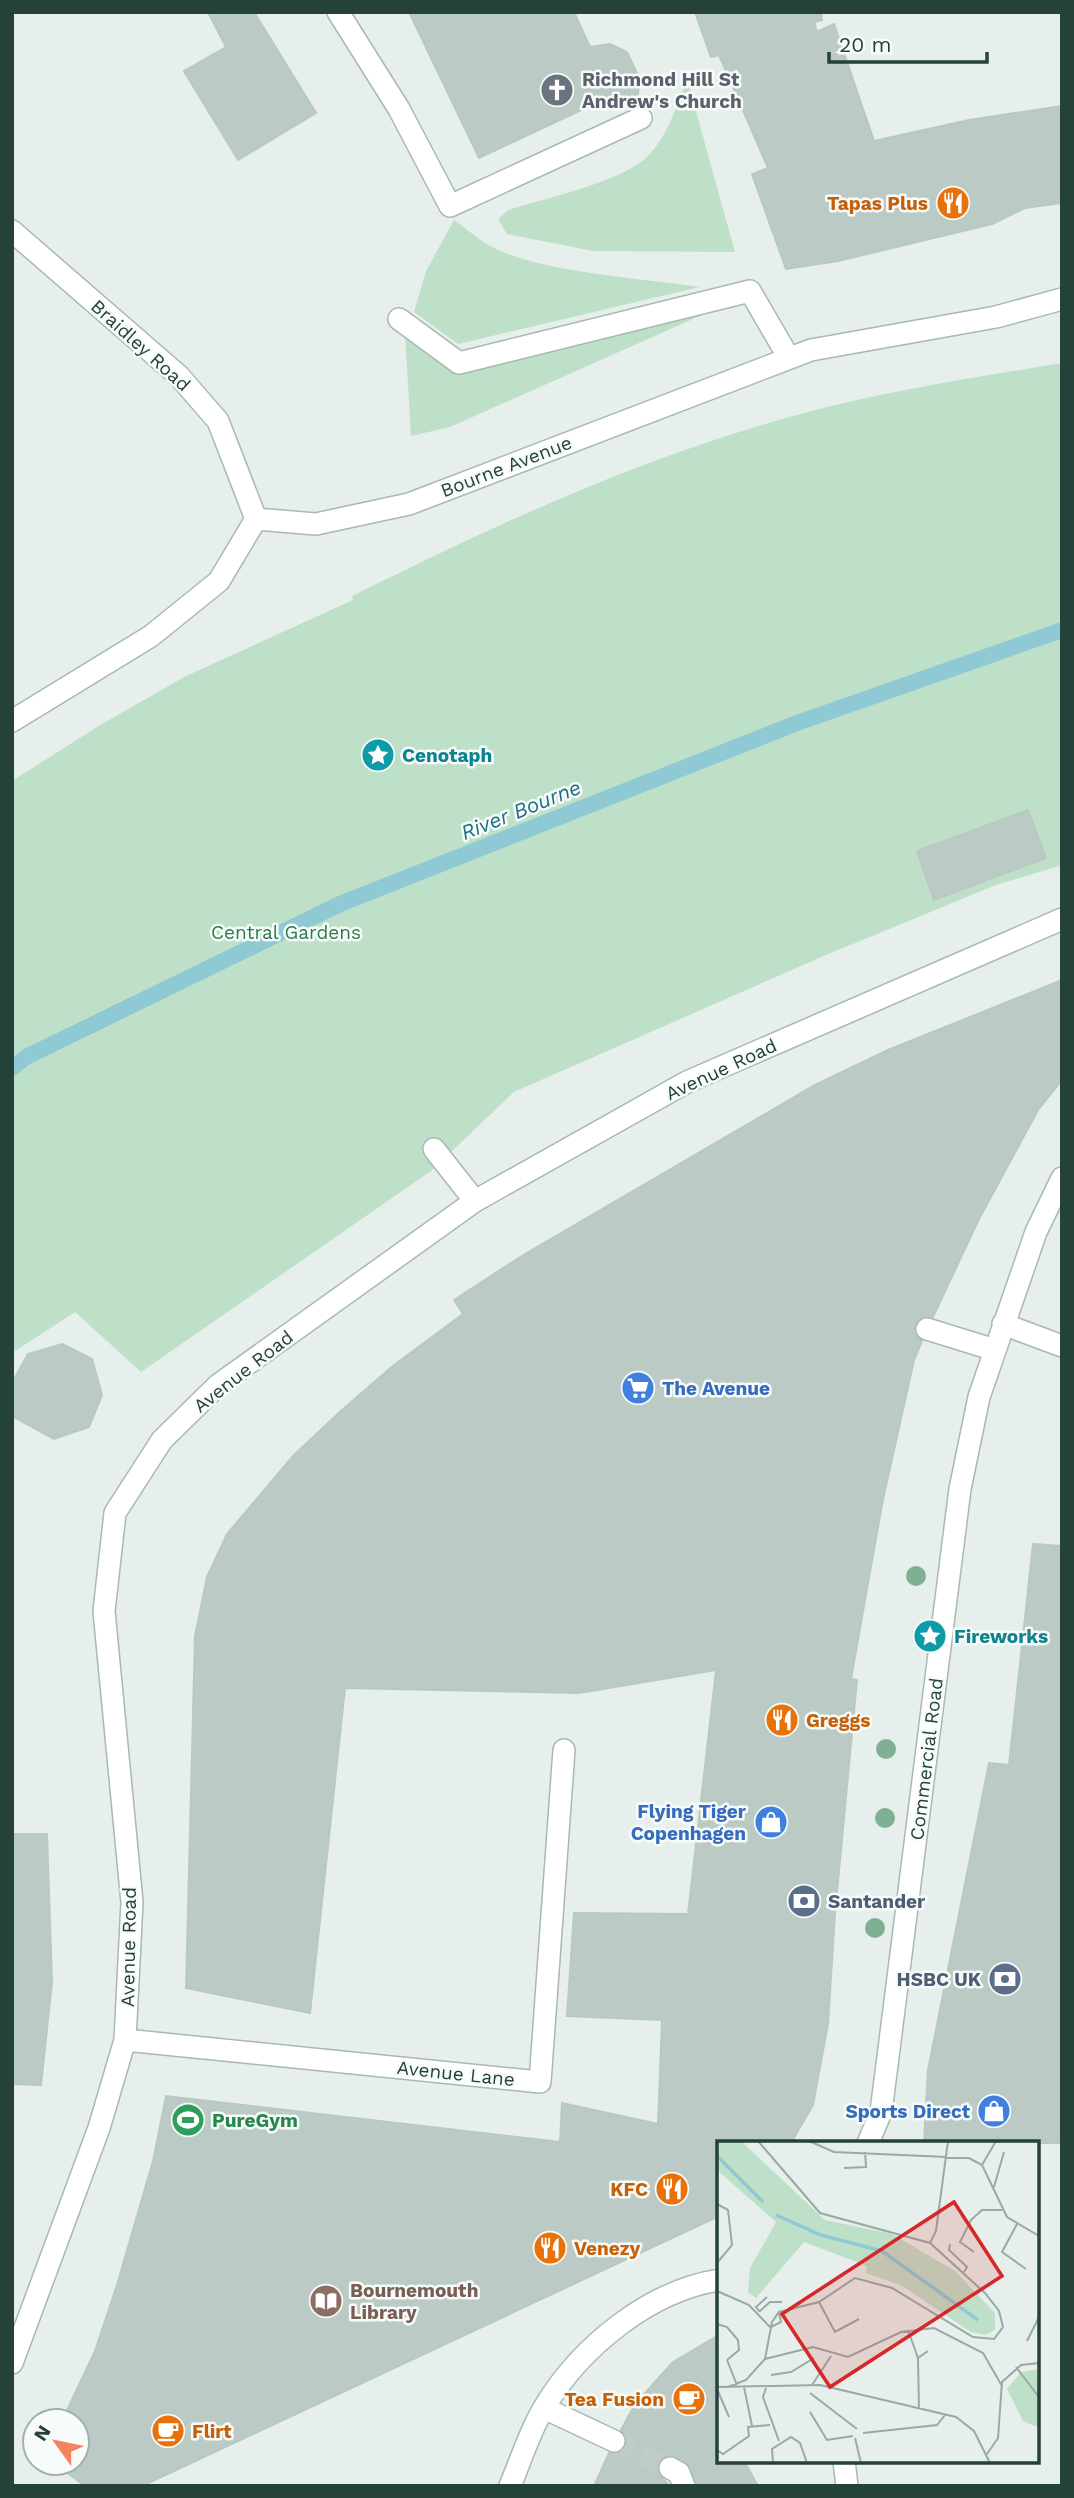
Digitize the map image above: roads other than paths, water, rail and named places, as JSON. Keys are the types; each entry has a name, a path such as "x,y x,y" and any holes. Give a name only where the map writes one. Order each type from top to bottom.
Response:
{"street":[{"path":"338,12 399,109 450,206 641,118"},
{"name":"Braidley Road","path":"12,231 180,376 218,421 256,519"},
{"path":"399,319 459,363 750,291 789,358"},
{"name":"Bourne Avenue","path":"256,519 316,524 409,504 811,350 996,317 1062,299"},
{"path":"12,721 151,636 219,581 256,519"},
{"name":"Avenue Road","path":"12,2363 99,2128 125,2040 132,1902 104,1611 115,1513 162,1440 218,1385 475,1201 687,1082 1062,919"},
{"path":"434,1149 475,1201"},
{"name":"Commercial Road","path":"869,2141 881,2112 960,1489 979,1397 1036,1232 1062,1178"},
{"path":"1003,1324 1062,1346"},
{"path":"927,1329 995,1350"},
{"name":"Avenue Lane","path":"125,2040 540,2082 564,1750"},
{"path":"510,2486 544,2408 578,2360 621,2324 689,2284 717,2280"},
{"path":"544,2408 614,2441"},
{"path":"844,2463 847,2486"},
{"path":"670,2468 679,2473 684,2486"}],"waterway":[{"name":"River Bourne","path":"12,1068 26,1057 340,904 797,723 1062,630"}],"tunnel":[{"path":"614,2441 670,2468"}],"place":[{"name":"Richmond Hill St Andrew's Church","path":"557,90"},
{"name":"Tapas Plus","path":"953,203"},
{"name":"Cenotaph","path":"378,755"},
{"name":"The Avenue","path":"638,1388"},
{"name":"Fireworks","path":"930,1636"},
{"name":"Greggs","path":"782,1720"},
{"name":"Flying Tiger Copenhagen","path":"771,1822"},
{"name":"Santander","path":"804,1901"},
{"name":"HSBC UK","path":"1005,1979"},
{"name":"Sports Direct","path":"994,2111"},
{"name":"PureGym","path":"188,2120"},
{"name":"KFC","path":"672,2189"},
{"name":"Venezy","path":"550,2248"},
{"name":"Bournemouth Library","path":"326,2301"},
{"name":"Tea Fusion","path":"689,2399"},
{"name":"Flirt","path":"168,2431"}],"park label":[{"name":"Central Gardens","path":"286,932"}]}
